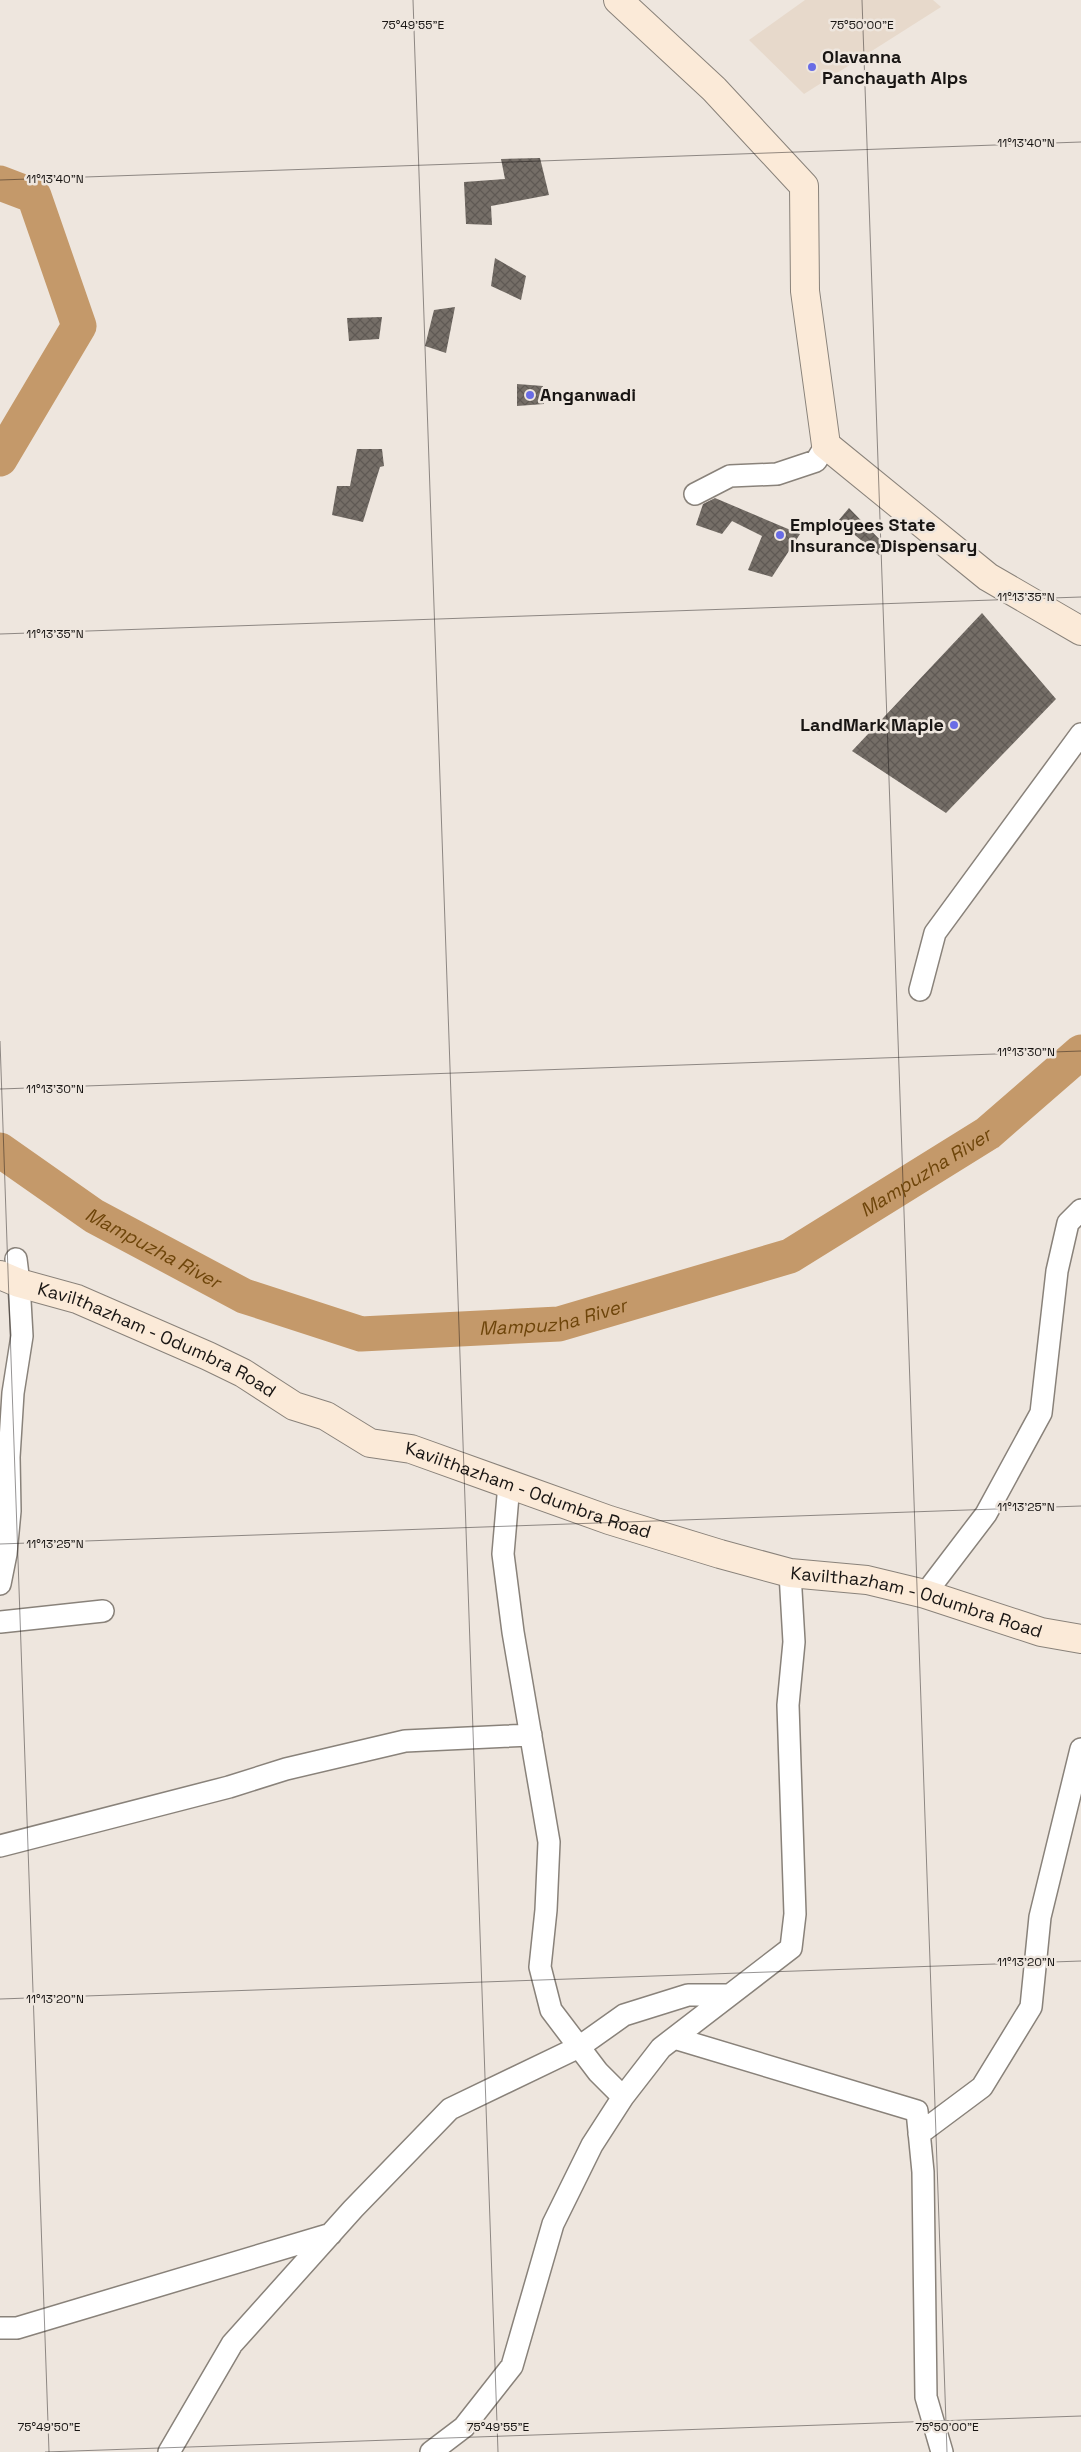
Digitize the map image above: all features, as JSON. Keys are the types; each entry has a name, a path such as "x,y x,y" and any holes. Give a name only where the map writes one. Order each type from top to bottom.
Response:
{"main road":[{"path":"618,0 714,89 804,186 805,291 826,445 988,577 1081,631"},
{"name":"Kavilthazham - Odumbra Road","path":"12,1272 86,1302 208,1356 243,1373 294,1406 326,1416 370,1443 411,1449 439,1461 675,1541 790,1573 867,1580 925,1594 1041,1632 1081,1640"}],"street":[{"path":"694,494 730,476 777,474 816,461 826,445"},
{"path":"920,990 935,933 1081,734"},
{"path":"925,1594 986,1514 1041,1413 1057,1271 1068,1223 1081,1210"},
{"path":"0,1584 6,1554 10,1510 8,1457 13,1393 22,1336 12,1272"},
{"path":"509,1484 503,1554 549,1842 546,1910 540,1967 551,2010 598,2072 622,2097"},
{"path":"431,2452 464,2427 512,2366 553,2224 592,2145 622,2097 661,2048 791,1948 795,1914 788,1705 794,1642 790,1573"},
{"path":"0,1622 103,1612"},
{"path":"1,1842 229,1787 286,1769 405,1741 531,1735"},
{"path":"919,2134 982,2087 1031,2007 1040,1917 1081,1749"},
{"path":"169,2452 232,2344 331,2234 450,2109 579,2047 624,2015 688,1995 730,1995"},
{"path":"674,2038 918,2111 922,2172 926,2398 942,2452"},
{"path":"0,2328 17,2328 331,2234"}],"shaded area":[{"name":"Olavanna Panchayath Alps","path":"805,0 933,0 941,7 804,94 749,40"}],"building":[{"path":"540,158 549,195 491,206 492,225 466,224 464,182 505,179 501,159"},
{"path":"495,258 526,276 521,300 491,286"},
{"path":"455,307 446,353 425,346 434,310"},
{"path":"382,317 379,339 349,341 347,318"},
{"name":"Anganwadi","path":"517,384 543,386 544,404 517,406"},
{"path":"357,449 382,449 384,466 380,467 363,522 332,515 337,486 350,486"},
{"name":"Employees State Insurance Dispensary","path":"715,498 800,534 772,577 748,570 762,536 732,521 722,534 696,525 703,504"},
{"path":"849,508 886,546 879,555 838,521"},
{"name":"LandMark Maple","path":"982,613 1056,699 946,813 852,751"}],"waterway":[{"name":"Mampuzha River","path":"0,183 34,196 79,326 0,459"},
{"name":"Mampuzha River","path":"0,1150 94,1216 244,1296 361,1334 559,1324 790,1256 988,1133 1081,1052"}],"place":[{"name":"Olavanna Panchayath Alps","path":"812,67"},
{"name":"Anganwadi","path":"530,395"},
{"name":"Employees State Insurance Dispensary","path":"780,535"},
{"name":"LandMark Maple","path":"954,725"}]}
